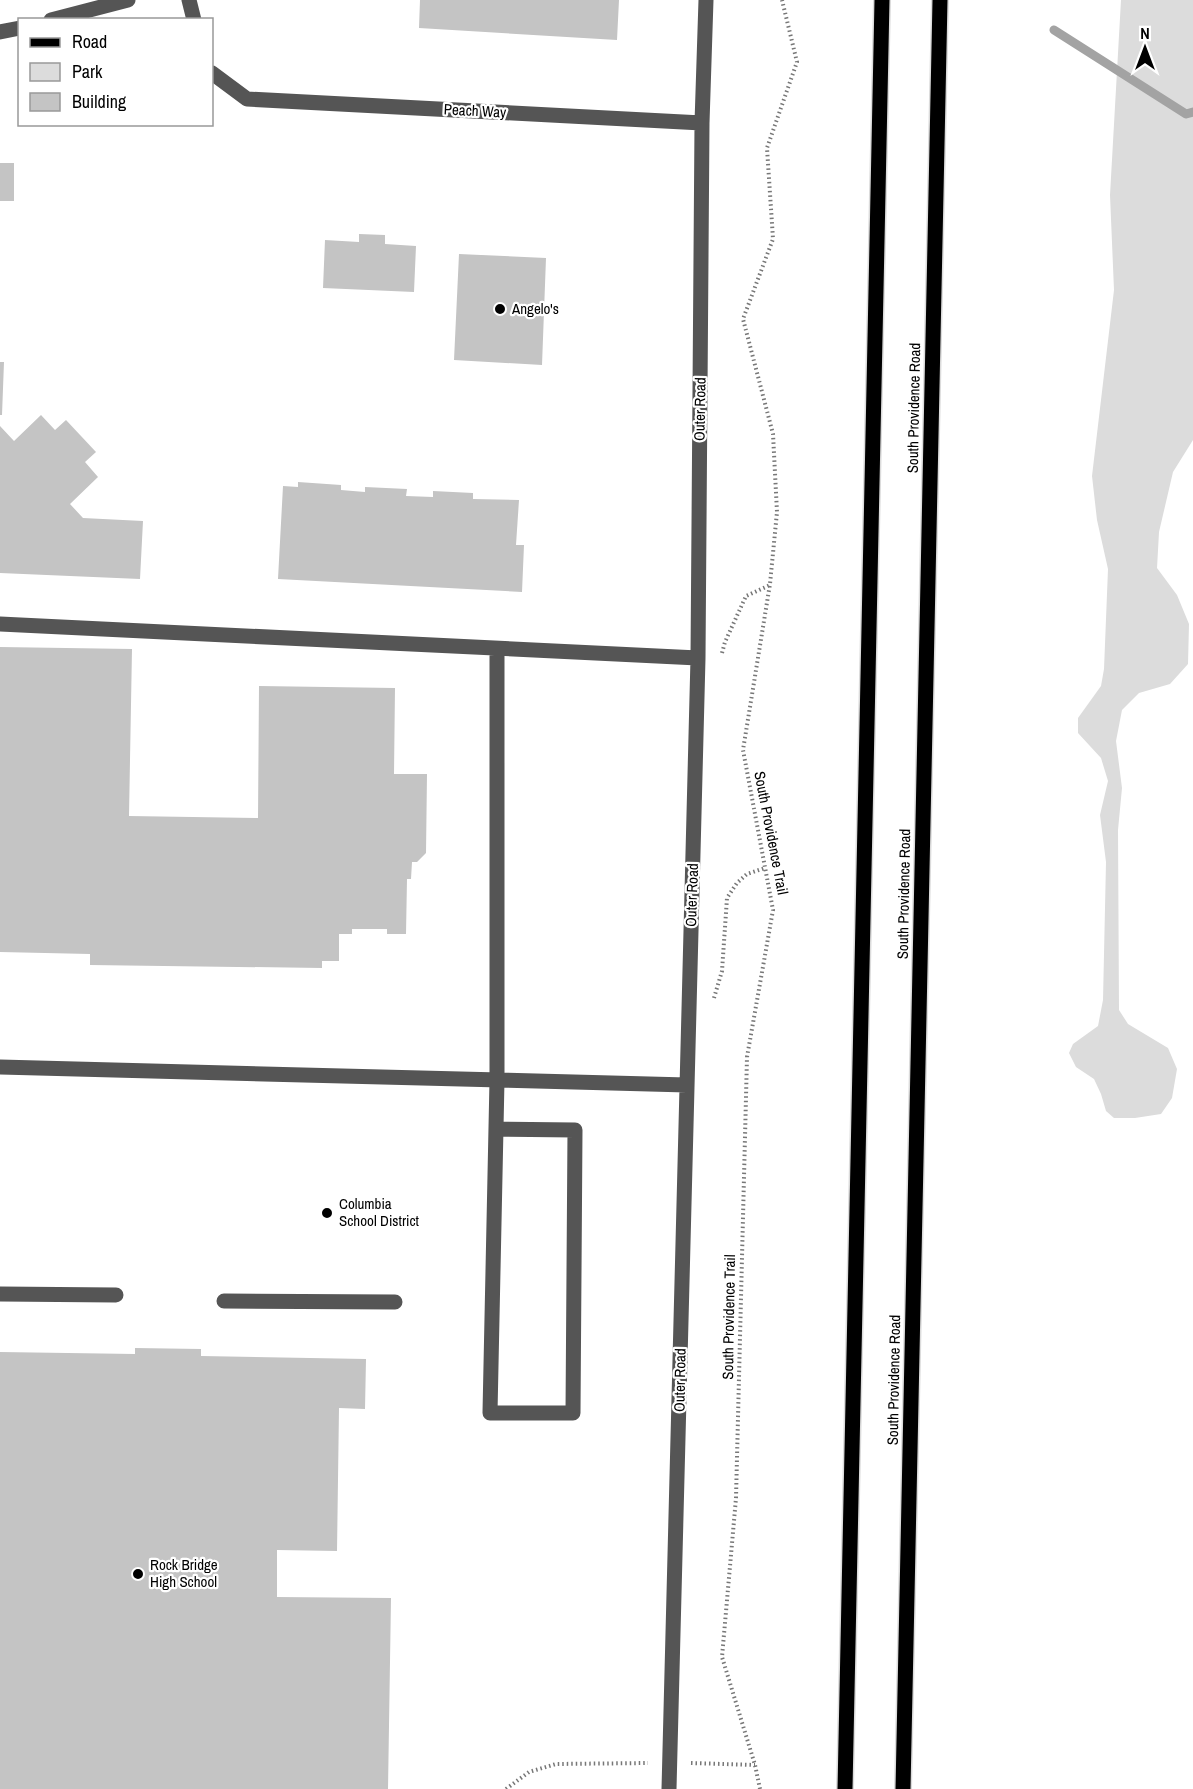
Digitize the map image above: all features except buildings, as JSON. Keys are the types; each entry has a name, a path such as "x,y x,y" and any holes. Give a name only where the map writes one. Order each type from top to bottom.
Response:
{"main road":[{"path":"845,1789 882,0"},
{"name":"South Providence Road","path":"903,1789 940,0"}],"street":[{"path":"59,18 128,0"},
{"path":"189,0 194,18"},
{"name":"Outer Road","path":"669,1789 698,658 702,123 706,0"},
{"path":"0,32 18,28"},
{"name":"Peach Way","path":"213,74 247,99 702,123"},
{"path":"0,624 698,658"},
{"path":"496,1129 575,1130 573,1413 490,1413 497,1080 497,649"},
{"path":"0,1067 687,1085"},
{"path":"0,1294 116,1294"},
{"path":"224,1301 395,1302"}],"path":[{"name":"South Providence Trail","path":"759,1789 755,1765 722,1657 736,1498 747,1057 773,910 743,750 770,584 777,512 773,434 743,319 773,239 767,148 797,62 782,0"},
{"path":"720,663 725,642 746,596 770,584"},
{"path":"713,999 722,971 727,898 737,883 747,874 765,868"},
{"path":"506,1789 529,1773 556,1764 621,1765 670,1762 755,1765"}],"green space":[{"path":"1121,0 1193,0 1193,440 1173,472 1159,532 1157,568 1177,595 1189,624 1188,664 1170,684 1139,693 1122,710 1116,741 1122,788 1118,830 1119,1010 1128,1024 1168,1048 1177,1069 1172,1098 1161,1114 1135,1118 1114,1118 1106,1111 1094,1079 1076,1067 1069,1053 1073,1044 1098,1026 1103,1000 1106,862 1100,815 1108,781 1101,758 1078,733 1078,718 1101,686 1104,669 1108,569 1097,520 1092,476 1114,290 1110,195"}],"waterway":[{"path":"1054,30 1186,114 1193,112"}],"place":[{"name":"Angelo's","path":"500,309"},
{"name":"Columbia School District","path":"327,1213"},
{"name":"Rock Bridge High School","path":"138,1574"}]}
